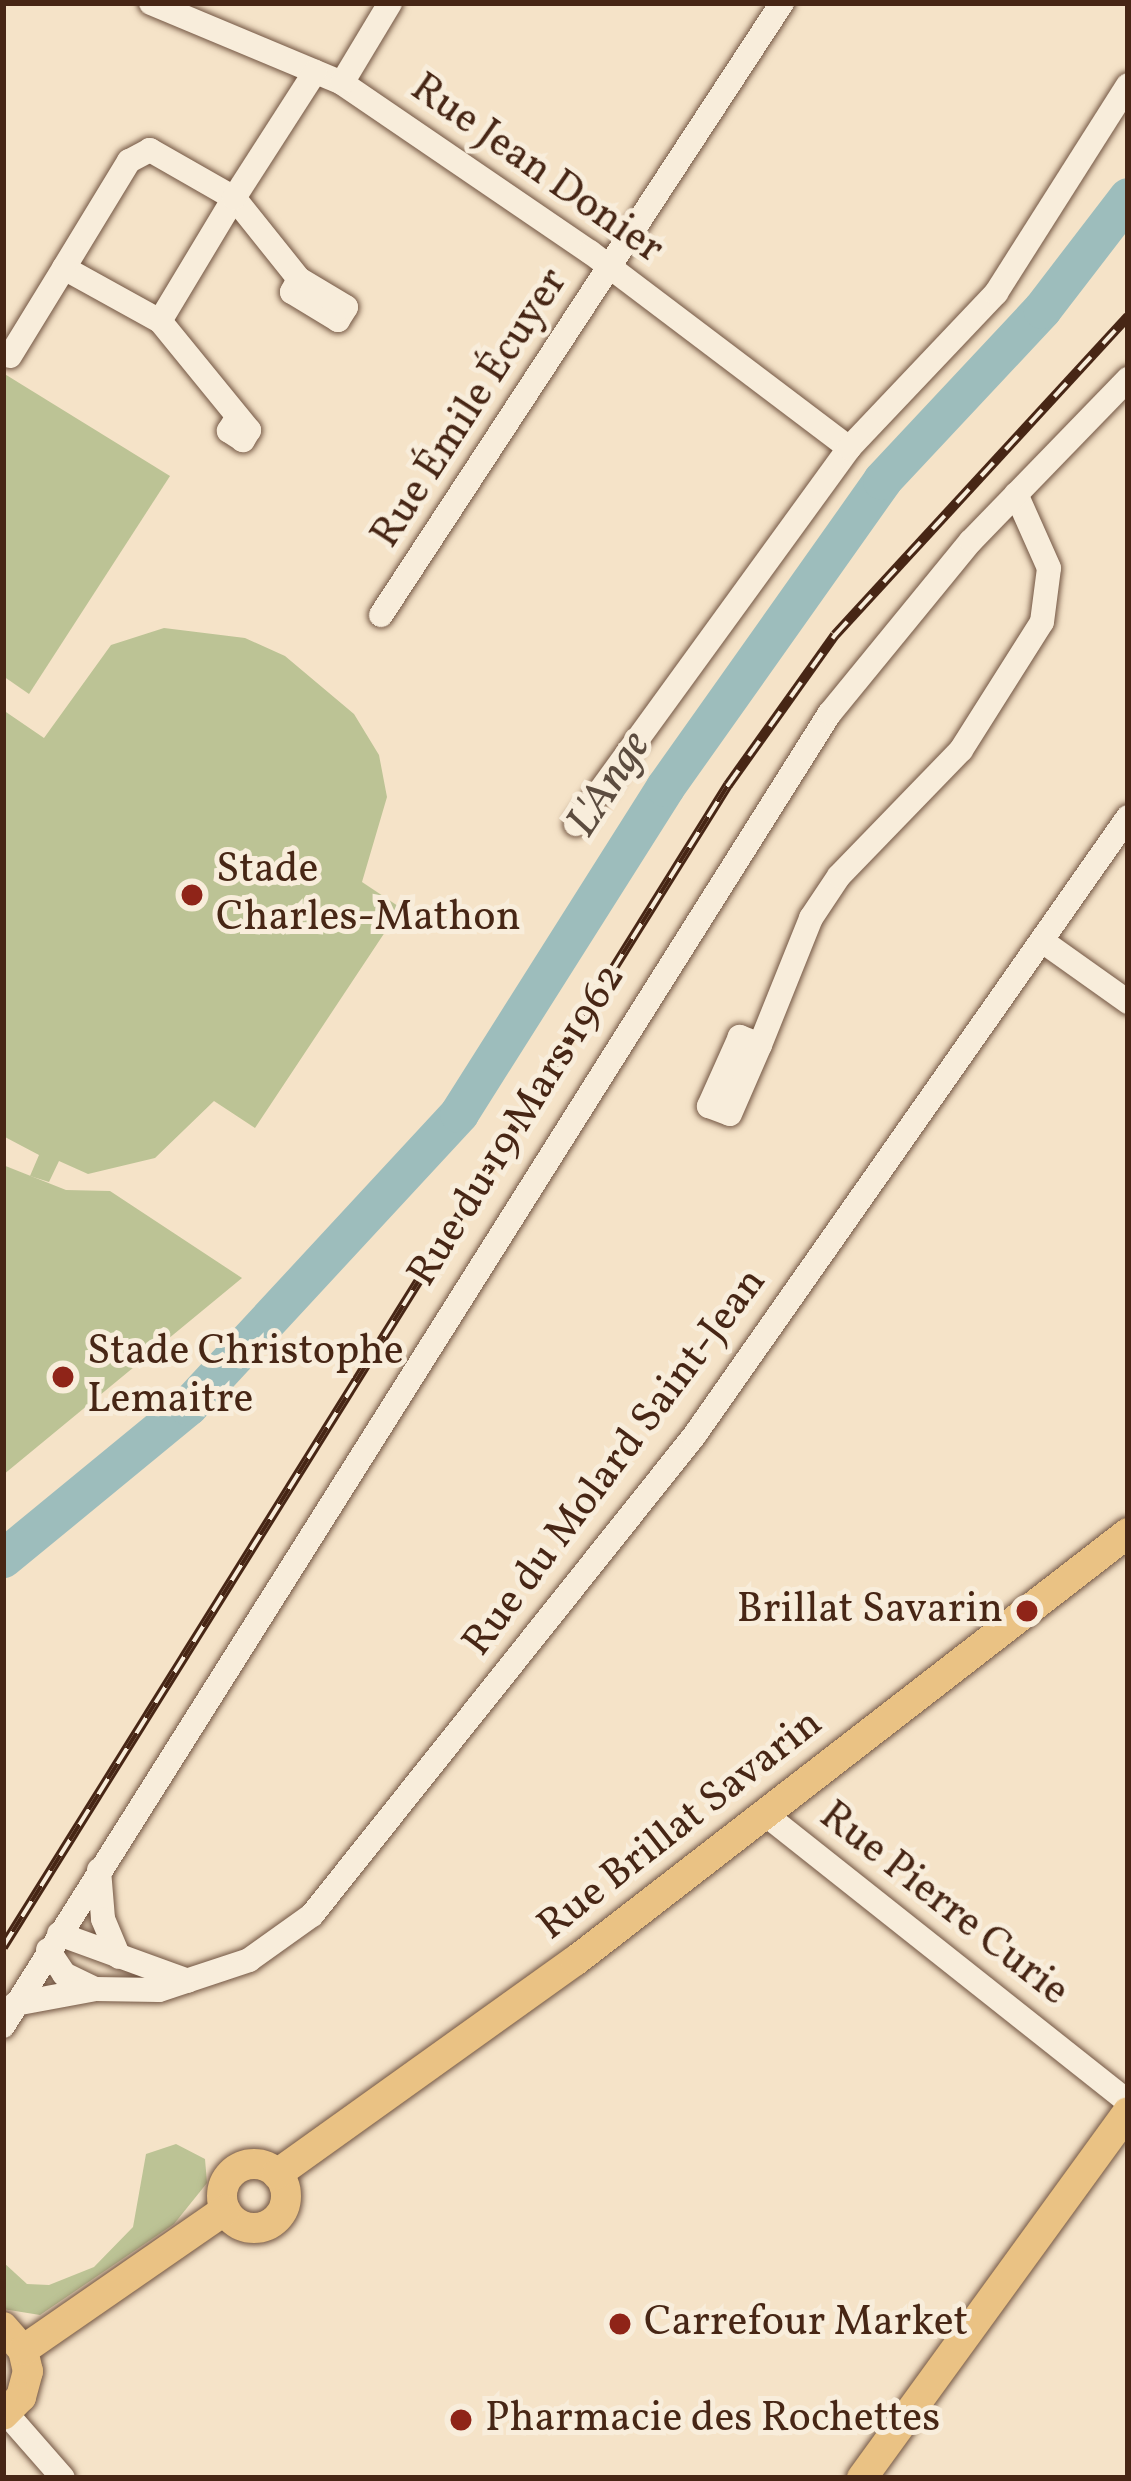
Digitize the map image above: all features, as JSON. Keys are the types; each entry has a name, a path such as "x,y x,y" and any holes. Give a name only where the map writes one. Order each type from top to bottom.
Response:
{"main road":[{"name":"Rue Brillat Savarin","path":"4,2414 26,2384 13,2338 226,2210 224,2183 236,2170 253,2164 278,2174 765,1814 1128,1533"},
{"path":"862,2478 1128,2112"},
{"path":"226,2210 247,2227 273,2221 286,2193 278,2174"}],"street":[{"name":"Rue Jean Donier","path":"152,3 342,83 610,268 849,448"},
{"path":"342,83 390,3"},
{"name":"Rue Émile Écuyer","path":"381,615 782,3"},
{"path":"160,321 315,72"},
{"path":"576,824 849,448 996,293 1128,86"},
{"path":"10,356 141,151 158,152 234,198 299,279"},
{"path":"64,268 160,321 235,421"},
{"name":"Rue du 19 Mars 1962","path":"9,2014 745,839 884,643 1016,494 1128,379"},
{"path":"760,1045 811,918 839,876 961,750 1042,622 1049,568 1016,494"},
{"name":"Rue du Molard Saint-Jean","path":"9,2014 95,1989 159,1990 191,1982 249,1960 312,1916 694,1436 1045,943 1128,817"},
{"path":"1045,943 1128,1002"},
{"name":"Rue Pierre Curie","path":"765,1814 1128,2102"},
{"path":"99,1870 104,1919 119,1957"},
{"path":"54,1942 119,1957 191,1982"},
{"path":"54,1942 64,1973 95,1989"},
{"path":"4,2414 62,2478"}],"green space":[{"path":"3,373 170,476 29,694 3,676"},
{"name":"Stade Charles-Mathon","path":"164,628 245,638 285,656 354,714 379,755 387,797 362,882 401,908 255,1128 214,1101 155,1158 88,1174 59,1161 49,1182 30,1176 39,1155 3,1136 3,710 44,738 111,645"},
{"name":"Stade Christophe Lemaitre","path":"3,1165 66,1190 110,1191 242,1278 3,1475"},
{"path":"176,2144 205,2159 207,2183 174,2224 40,2315 3,2309 3,2262 27,2284 49,2285 94,2267 133,2227 146,2154"}],"waterway":[{"name":"L'Ange","path":"3,1558 188,1406 459,1113 665,787 882,480 1042,309 1128,197"}],"railway":[{"path":"3,1947 728,785 835,635 1128,316"}],"place":[{"name":"Stade Charles-Mathon","path":"192,895"},
{"name":"Stade Christophe Lemaitre","path":"63,1377"},
{"name":"Brillat Savarin","path":"1027,1611"},
{"name":"Carrefour Market","path":"620,2324"},
{"name":"Pharmacie des Rochettes","path":"461,2420"}]}
